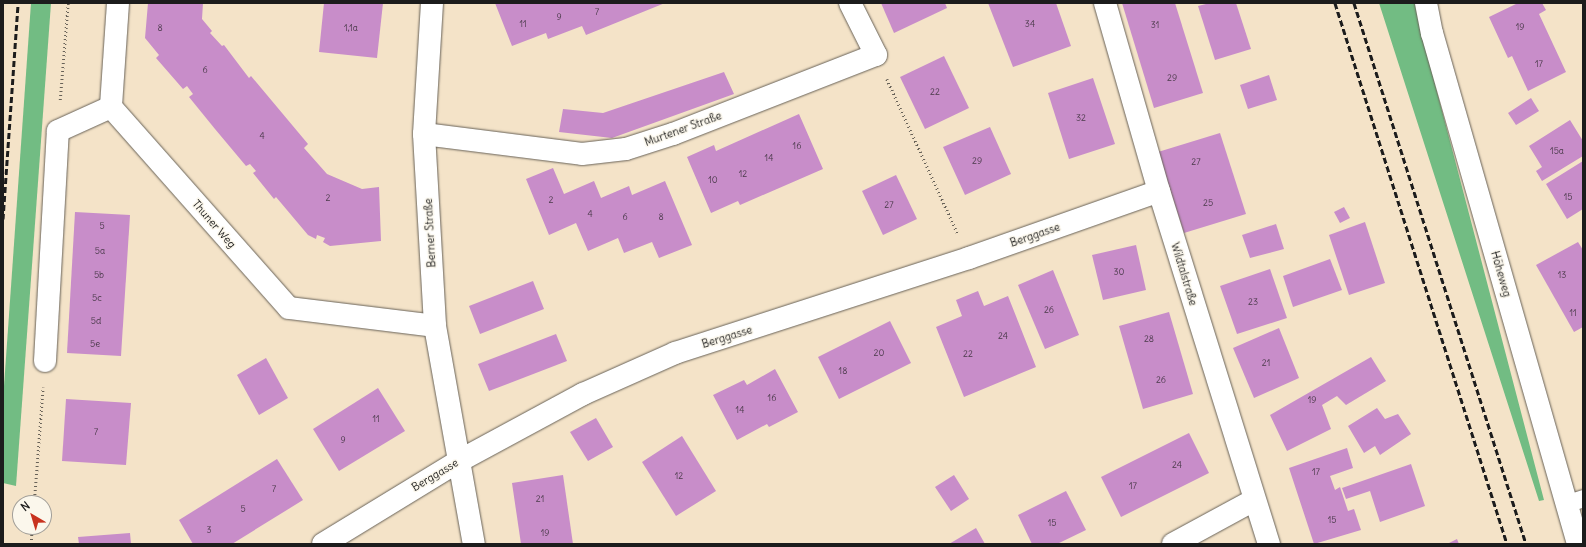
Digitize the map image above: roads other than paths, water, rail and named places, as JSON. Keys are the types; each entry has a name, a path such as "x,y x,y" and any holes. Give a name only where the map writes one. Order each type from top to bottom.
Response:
{"street":[{"path":"45,361 58,131 111,107 118,3"},
{"name":"Berner Straße","path":"432,3 424,134 435,326 474,544"},
{"name":"Murtener Straße","path":"424,134 582,154 626,149 673,134 876,55 850,3"},
{"name":"Wildtalstraße","path":"1105,3 1159,191 1254,500 1269,544"},
{"name":"Höheweg","path":"1426,3 1432,33 1575,500 1578,544"},
{"name":"Thuner Weg","path":"111,107 289,308 435,326"},
{"name":"Berggasse","path":"323,544 459,461 583,394 675,353 969,258 1159,191"},
{"path":"1173,544 1254,500"}],"railway":[{"path":"3,219 18,3"},
{"path":"1335,3 1507,544"},
{"path":"1354,3 1526,544"}]}
